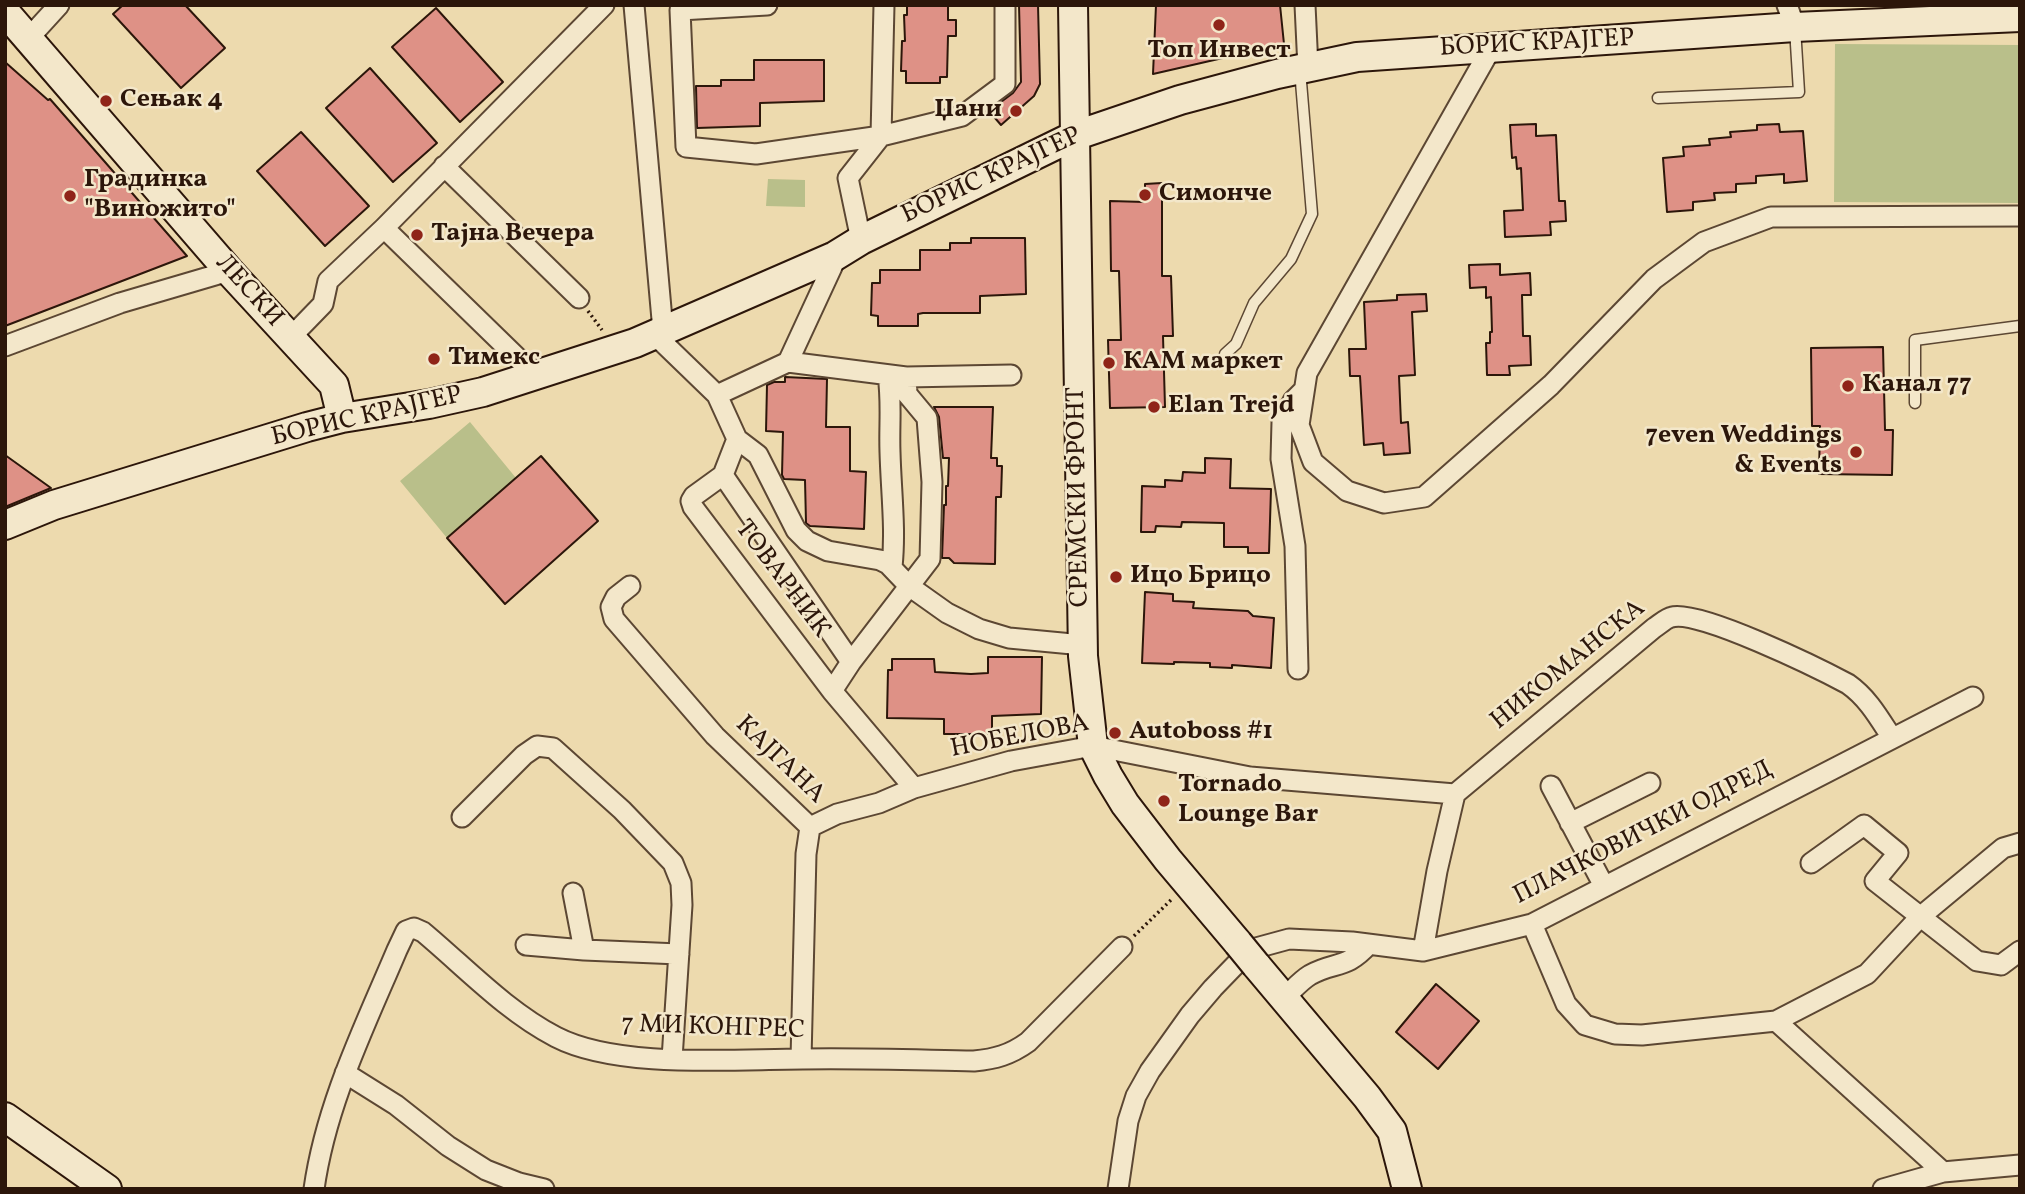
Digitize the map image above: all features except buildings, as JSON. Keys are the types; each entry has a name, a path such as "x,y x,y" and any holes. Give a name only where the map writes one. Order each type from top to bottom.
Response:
{"street":[{"path":"28,39 60,5"},
{"path":"290,338 323,304 328,281 384,228 604,5"},
{"path":"634,5 659,333 721,402 737,439 758,455 796,530 807,541 828,551 880,559 909,586 947,613 979,629 1009,638 1083,645"},
{"path":"766,5 680,8 686,147 756,154 881,136 962,116 1005,84 1005,5"},
{"path":"861,240 848,178 881,136 884,5"},
{"name":"СРЕМСКИ ФРОНТ","path":"1073,5 1083,645 1093,746 1125,804 1284,998"},
{"path":"1304,69 1305,5"},
{"name":"ЛЕСКИ","path":"5,12 229,271 329,380 340,419"},
{"name":"БОРИС КРАЈГЕР","path":"5,525 54,505 288,433 340,419 483,392 659,333 835,256 861,240 1074,136 1180,100 1357,57 1422,51 1490,50 1791,16 2020,17"},
{"path":"1490,50 1307,373 1300,425 1313,462 1347,491 1384,503 1424,497 1551,385 1654,279 1704,242 1771,217 2020,216"},
{"path":"444,166 579,298"},
{"path":"384,228 535,375"},
{"path":"788,362 832,268 835,256"},
{"path":"5,346 120,303 229,271"},
{"path":"721,402 738,385 788,362 897,376 1011,375"},
{"path":"892,568 894,505 890,451 892,402 897,376"},
{"path":"832,691 930,559 932,482 927,418 907,394 897,376"},
{"path":"288,433 313,418 322,407 329,380 367,401 399,408"},
{"path":"1298,669 1295,546 1281,459 1282,422 1293,401 1305,389"},
{"path":"737,439 723,475 851,662"},
{"name":"ТОВАРНИК","path":"723,475 694,496 691,501 693,507 832,691 914,788"},
{"name":"КАЈГАНА","path":"630,586 616,597 611,607 614,619 715,736 810,827 806,854 801,1059"},
{"name":"НИКОМАНСКА","path":"1455,794 1654,628 1673,616 1695,618 1749,638 1848,684 1870,704 1892,738"},
{"name":"ПЛАЧКОВИЧКИ ОДРЕД","path":"1118,1189 1128,1121 1136,1096 1169,1042 1213,988 1242,958 1256,948 1289,939 1370,944 1423,951 1532,924 1973,698"},
{"path":"462,817 524,755 537,746 553,747 640,827 673,863 681,883 682,905 672,1059"},
{"name":"НОБЕЛОВА","path":"810,827 837,814 879,803 914,788 1011,761 1093,746 1250,777 1455,794"},
{"path":"1570,823 1650,783"},
{"path":"1551,786 1604,886"},
{"path":"1423,951 1437,871 1455,794"},
{"path":"1811,863 1864,825 1898,853 1875,881 1977,961 2001,965 2020,951"},
{"path":"1532,924 1566,1004 1585,1026 1615,1034 1642,1035 1776,1021 1867,974 1920,917 2003,848 2020,843"},
{"path":"573,893 584,950"},
{"name":"7 МИ КОНГРЕС","path":"314,1189 331,1111 345,1073 406,931 414,928 423,932 526,1018 558,1038 595,1051 672,1059 995,1059 1012,1053 1028,1042 1122,947"},
{"path":"1370,944 1358,957 1309,975 1284,998 1367,1097 1392,1132 1407,1189"},
{"path":"526,945 679,954"},
{"path":"1776,1021 1943,1172"},
{"path":"345,1073 396,1105 448,1146 485,1170 544,1189"},
{"path":"5,1117 107,1189"},
{"path":"1883,1189 1943,1172 2020,1165"}],"lane":[{"path":"1658,98 1799,92 1791,16"},
{"path":"1225,354 1236,344 1254,303 1291,259 1312,214 1304,69"},
{"path":"1915,403 1915,340 2020,326"}],"path":[{"path":"579,298 616,348"},
{"path":"1122,947 1188,883"}],"green space":[{"path":"1835,44 2020,45 2020,203 1834,202"},
{"path":"768,179 805,180 805,207 766,206"},
{"path":"470,422 516,478 447,538 400,481"}],"place":[{"name":"Топ Инвест","path":"1219,25"},
{"name":"Сењак 4","path":"106,101"},
{"name":"Џани","path":"1016,111"},
{"name":"Симонче","path":"1145,195"},
{"name":"Градинка \"Виножито\"","path":"70,196"},
{"name":"Тајна Вечера","path":"417,235"},
{"name":"Тимекс","path":"434,359"},
{"name":"КАМ маркет","path":"1109,363"},
{"name":"Канал 77","path":"1848,386"},
{"name":"Elan Trejd","path":"1154,407"},
{"name":"7even Weddings & Events","path":"1856,452"},
{"name":"Ицо Брицо","path":"1116,577"},
{"name":"Autoboss #1","path":"1115,733"},
{"name":"Tornado Lounge Bar","path":"1164,801"}]}
